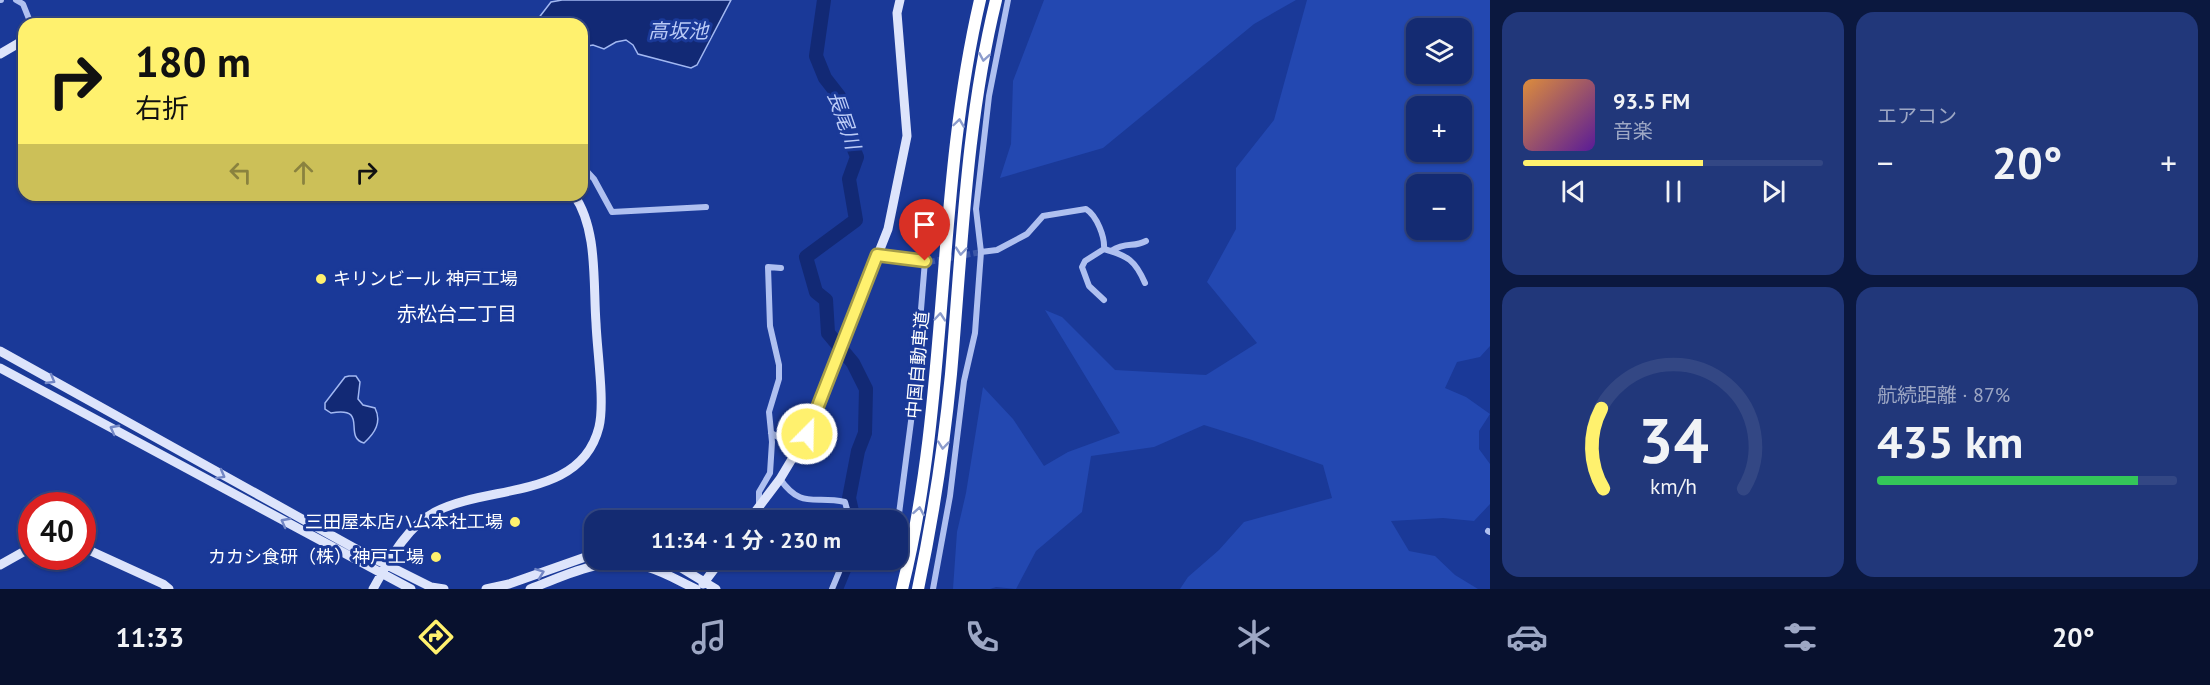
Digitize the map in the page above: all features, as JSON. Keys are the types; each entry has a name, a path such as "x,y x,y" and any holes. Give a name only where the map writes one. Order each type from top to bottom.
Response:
{"highway":[{"name":"中国自動車道","path":"902,589 919,510 928,445 958,129 969,52 980,0"},
{"name":"中国自動車道","path":"918,589 939,480 973,133 984,55 996,0"}],"street":[{"path":"16,0 23,4 29,18"},
{"path":"757,510 799,448 820,405 888,229 907,136 897,13 900,0"},
{"path":"933,589 950,496 964,381 975,333 981,252 976,209 989,96 1008,0"},
{"path":"0,54 18,44"},
{"path":"588,172 612,212 706,207"},
{"path":"373,589 407,536 433,513 469,501 551,481 574,467 591,447 601,414 588,221 577,201"},
{"path":"981,252 997,250 1027,234 1043,216 1086,209 1096,219 1108,250 1131,259 1145,284"},
{"path":"1104,300 1089,286 1082,267 1085,261 1120,245 1146,242"},
{"path":"877,255 927,262 913,406 899,510"},
{"path":"759,507 759,492 770,473 772,461 769,412 777,388 779,365 770,326 768,267 781,268"},
{"path":"0,351 384,569 411,589"},
{"path":"0,368 384,569 431,587 444,589"},
{"path":"771,433 799,448"},
{"path":"780,479 787,490 801,499 830,498 845,502 847,510"},
{"path":"96,553 170,589"},
{"path":"0,565 18,555"},
{"path":"486,589 509,584 584,558"},
{"path":"530,589 590,566 624,563 651,568 701,587 716,589"},
{"path":"678,570 701,587"},
{"path":"701,587 714,570"},
{"path":"831,589 840,570"}],"shaded area":[{"path":"1044,0 1296,0 1254,24 1103,148 1000,178 1011,144 1013,81"},
{"path":"1307,0 1490,0 1490,346 1480,357 1457,362 1445,388 1466,397 1490,414 1479,431 1479,449 1490,464 1490,504 1474,521 1443,518 1391,521 1409,551 1435,556 1455,575 1478,589 1180,589 1188,577 1219,550 1244,522 1332,498 1323,465 1204,425 1154,447 1091,456 1082,512 1036,551 1016,589 996,587 953,589 957,532 966,493 983,387 1013,419 1044,466 1068,452 1120,433 1045,310 1062,317 1115,370 1206,375 1257,343 1207,282 1236,229 1236,168 1274,120"}],"water":[{"name":"高坂池","path":"562,0 731,0 697,65 691,68 638,54 633,45 626,40 616,42 604,49 593,45 588,46 588,18 539,18 551,2"},
{"path":"356,376 360,382 358,399 363,405 375,408 377,413 376,427 364,443 355,435 353,418 350,414 331,413 325,409 325,403 345,377"}],"waterway":[{"name":"長尾川","path":"824,0 816,56 825,78 843,105 847,132 857,157 849,179 856,220 806,257 816,292 826,300 828,333 853,363 866,389 865,433 858,451 849,498 852,510"},
{"name":"長尾川","path":"836,589 844,570"}],"tunnel":[{"path":"929,262 981,252"}],"place":[{"name":"キリンビール 神戸工場","path":"321,279"},
{"name":"三田屋本店ハム本社工場","path":"515,522"},
{"name":"カカシ食研（株）神戸工場","path":"436,557"}],"district":[{"name":"赤松台二丁目","path":"457,314"}],"route":[{"path":"807,434 877,255 925,261"}]}
